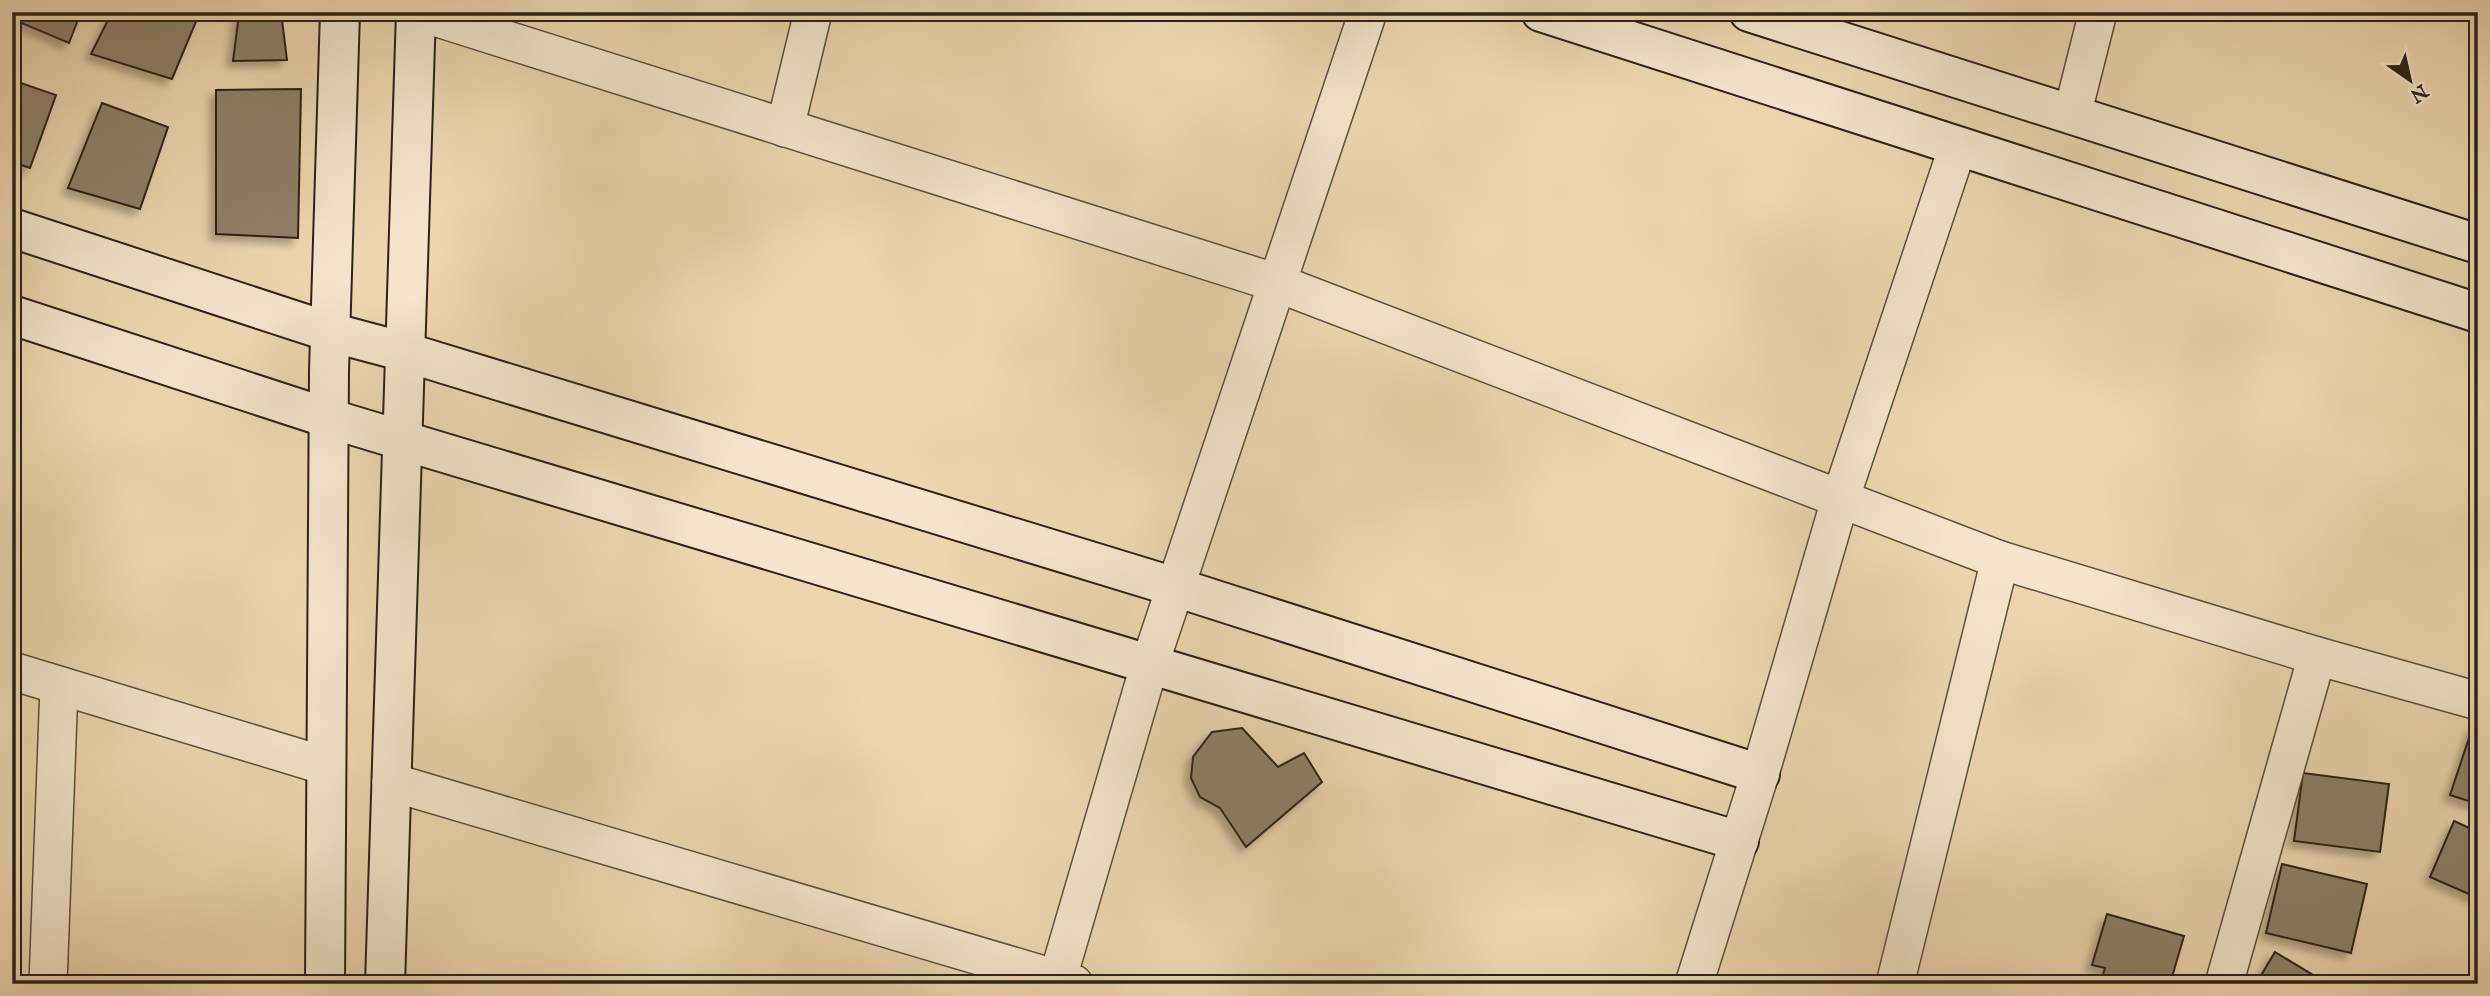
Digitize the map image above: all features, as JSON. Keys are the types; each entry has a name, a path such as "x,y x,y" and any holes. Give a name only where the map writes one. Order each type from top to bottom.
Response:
{"street":[{"path":"325,984 328,418 340,12"},
{"path":"385,984 417,12 1277,283 2000,560 2317,656 2478,701"},
{"path":"785,128 813,12"},
{"path":"391,782 1062,982 1150,663 1368,12"},
{"path":"1541,12 2478,313"},
{"path":"1749,12 2478,244"},
{"path":"2072,115 2098,12"},
{"path":"1694,984 1760,774 1840,500 1958,146"},
{"path":"12,228 330,332 405,352 1175,587 1760,774"},
{"path":"12,315 328,418 1739,841"},
{"path":"1895,984 2000,560"},
{"path":"2224,984 2317,656"},
{"path":"12,671 326,766"},
{"path":"48,984 59,686"}],"building":[{"path":"13,12 81,12 69,43 12,19"},
{"path":"112,12 200,12 172,79 91,54"},
{"path":"281,12 287,60 233,61 239,14"},
{"path":"12,80 56,95 30,168 12,162"},
{"path":"301,89 298,238 216,234 216,90"},
{"path":"102,103 168,127 140,209 68,188"},
{"path":"2473,726 2478,728 2478,804 2450,795"},
{"path":"1242,728 1278,767 1304,753 1322,782 1246,847 1220,808 1200,797 1191,778 1193,757 1212,732"},
{"path":"2303,773 2389,784 2380,852 2294,841"},
{"path":"2454,821 2478,832 2478,898 2430,877"},
{"path":"2282,864 2367,884 2351,953 2266,933"},
{"path":"2107,914 2184,936 2170,984 2100,984 2105,968 2092,965"},
{"path":"2275,952 2328,984 2256,984"}]}
